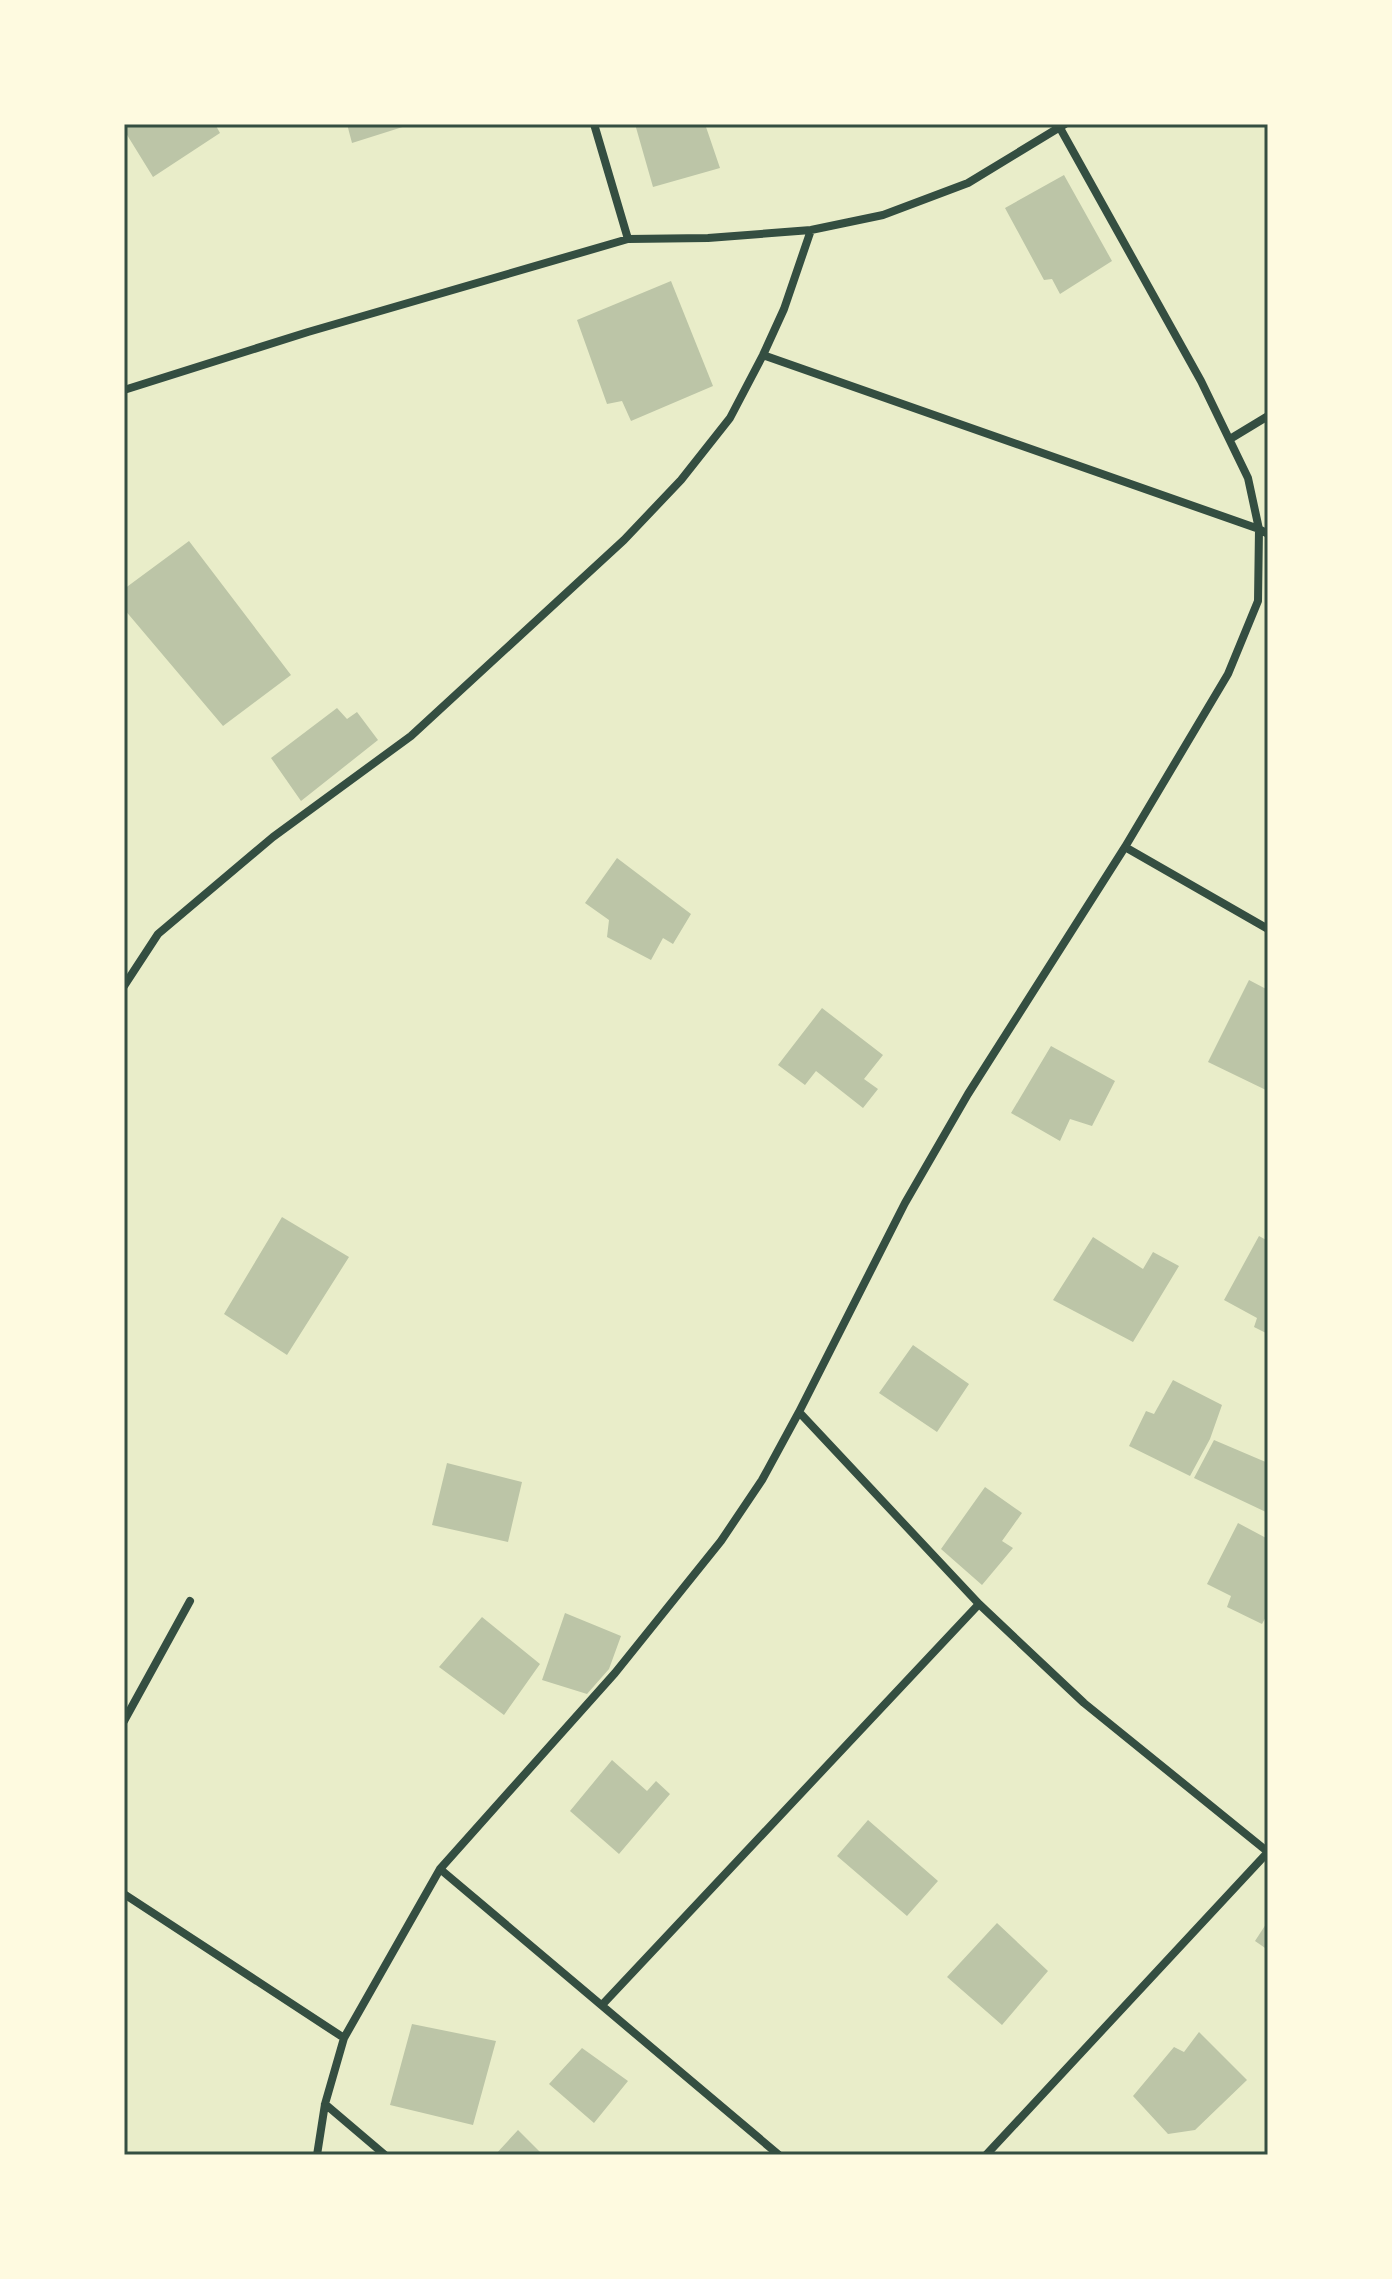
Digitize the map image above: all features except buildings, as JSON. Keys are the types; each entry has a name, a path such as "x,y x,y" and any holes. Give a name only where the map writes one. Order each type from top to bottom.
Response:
{"street":[{"path":"594,124 628,239"},
{"path":"124,390 308,332 628,239 708,238 811,230 883,215 968,183 1062,126 1230,439 1248,478 1259,529 1258,601 1228,674 1125,847 968,1094 905,1203 762,1480 721,1541 615,1673 440,1869 344,2038 325,2104 317,2155"},
{"path":"124,986 158,934 273,837 411,736 624,540 681,480 730,418 763,355 784,309 811,230"},
{"path":"763,355 1268,534"},
{"path":"1230,439 1268,416"},
{"path":"1125,847 1268,929"},
{"path":"799,1412 979,1604 1084,1703 1268,1852 986,2155"},
{"path":"124,1721 190,1601"},
{"path":"602,2005 979,1604"},
{"path":"440,1869 779,2155"},
{"path":"124,1894 344,2038"},
{"path":"325,2104 385,2155"}]}
